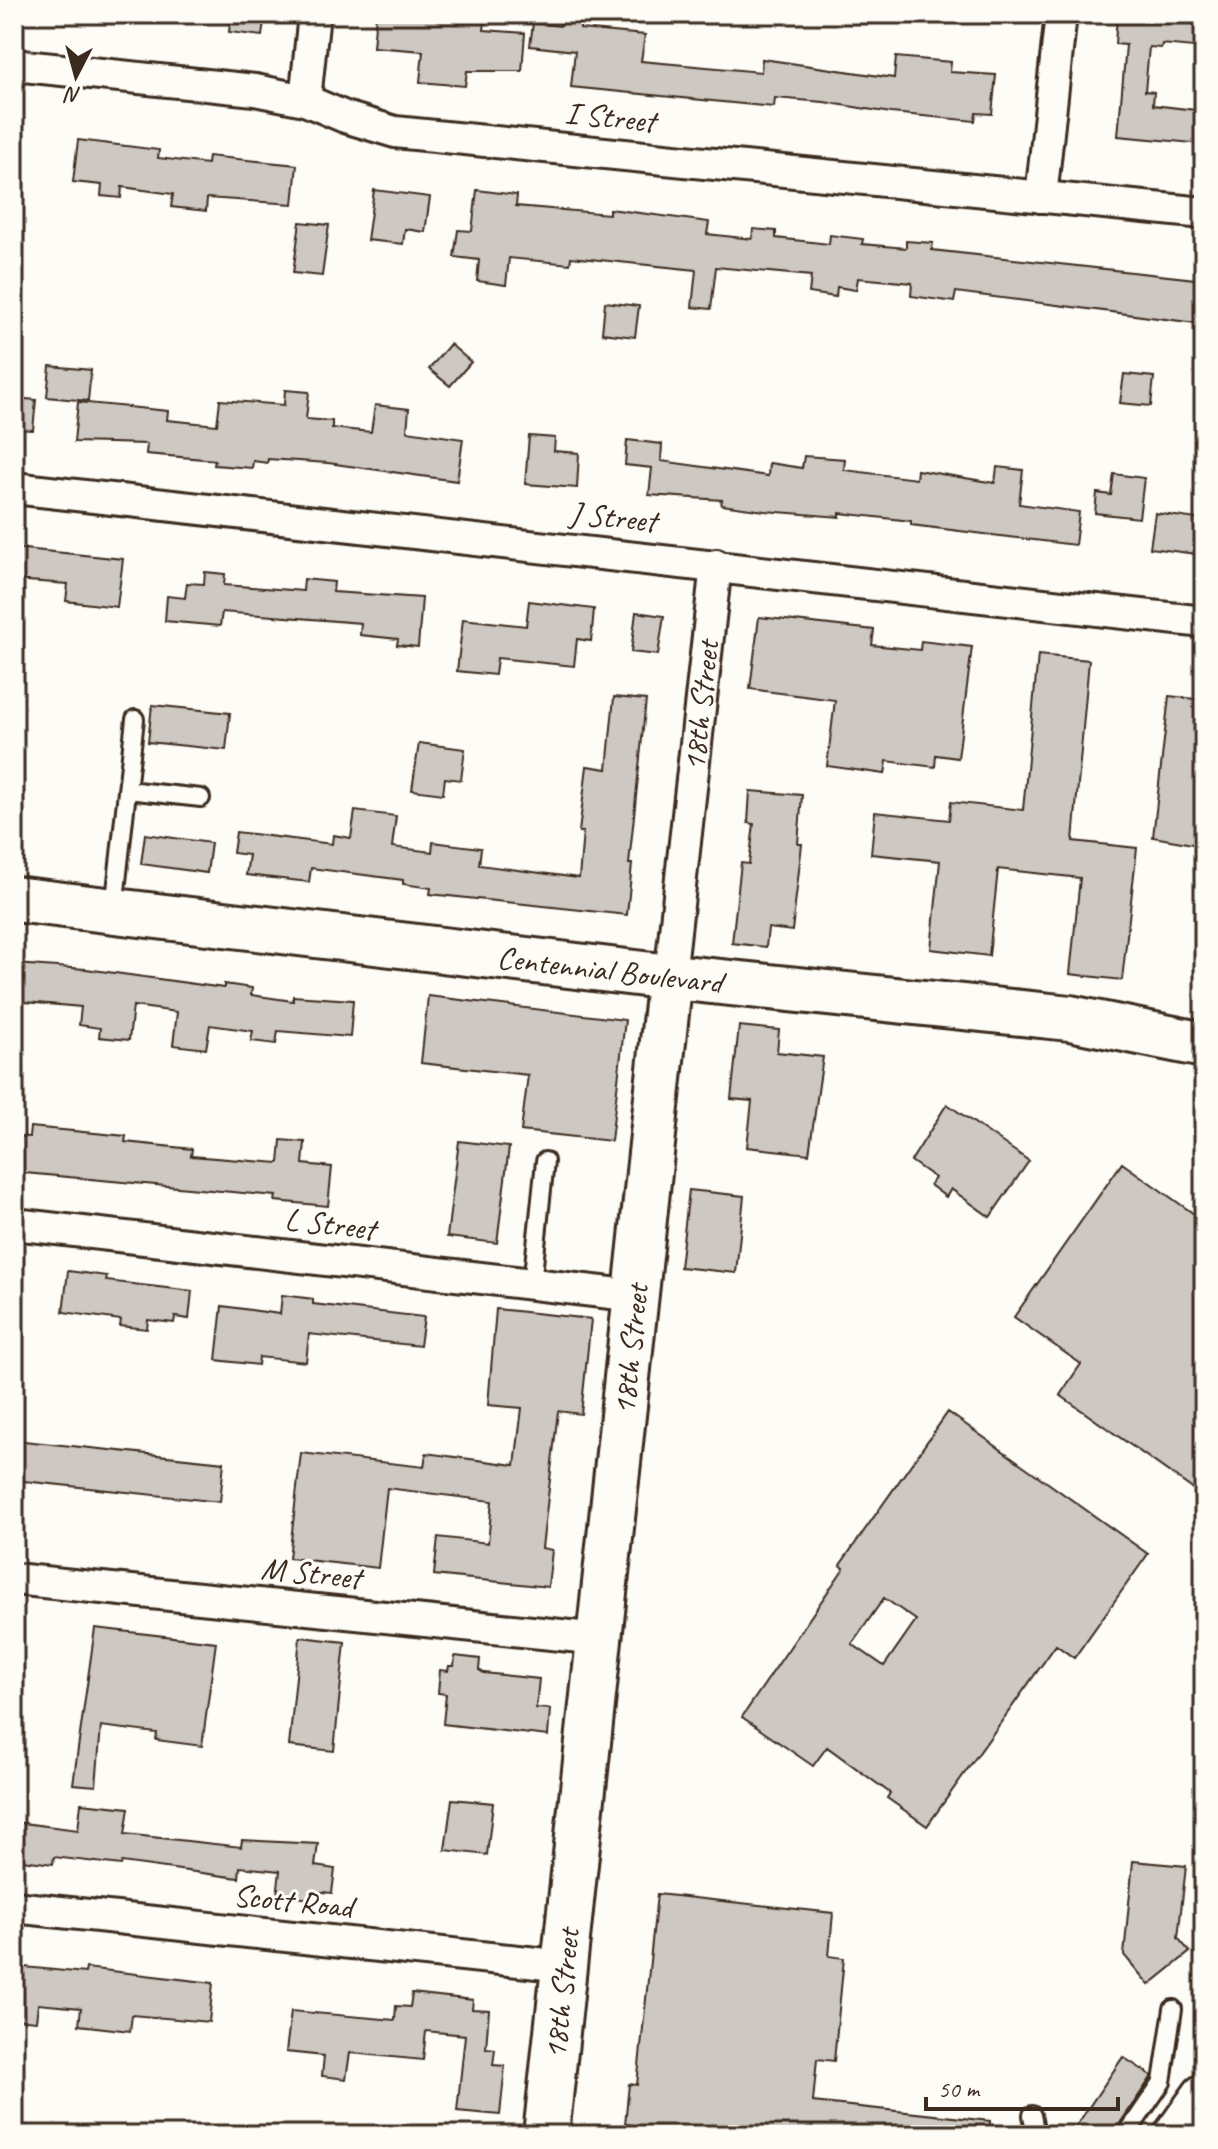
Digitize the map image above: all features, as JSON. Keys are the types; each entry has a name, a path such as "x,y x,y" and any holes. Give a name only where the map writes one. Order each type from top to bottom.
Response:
{"street":[{"path":"305,100 314,14"},
{"path":"1041,197 1061,14"},
{"name":"I Street","path":"14,65 255,90 305,100 345,117 395,132 1204,213"},
{"name":"J Street","path":"14,488 1204,622"},
{"name":"18th Street","path":"546,2135 716,565"},
{"name":"Centennial Boulevard","path":"14,899 670,976 1070,1018 1204,1045"},
{"name":"L Street","path":"14,1224 637,1296"},
{"name":"M Street","path":"14,1579 600,1639"},
{"name":"Scott Road","path":"14,1907 565,1966"},
{"path":"1177,2135 1204,2097"}],"lane":[{"path":"114,911 135,719"},
{"path":"127,790 201,798"},
{"path":"532,1284 545,1161"},
{"path":"1126,2135 1162,2082 1173,2009"},
{"path":"1032,2115 1036,2135"}],"building":[{"path":"231,14 265,14 262,36 229,32"},
{"path":"376,14 486,14 484,30 525,33 522,71 467,71 465,86 420,82 423,51 373,47"},
{"path":"561,14 582,14 580,29 645,35 641,61 761,72 762,59 894,78 896,57 951,62 950,72 996,75 992,114 976,113 975,121 891,113 824,102 775,98 774,107 571,87 575,51 530,46 533,23 560,26"},
{"path":"1204,14 1204,48 1162,44 1161,48 1149,47 1145,91 1154,92 1153,105 1204,111 1204,144 1118,136 1126,45 1115,44 1117,15"},
{"path":"78,140 159,150 158,158 207,164 208,156 297,165 293,204 207,198 206,211 171,207 173,194 122,187 121,198 101,196 102,185 73,182"},
{"path":"374,190 430,197 425,232 405,229 403,244 367,240"},
{"path":"477,190 517,195 516,206 609,214 609,209 709,222 707,234 752,239 753,229 776,231 776,238 829,244 830,235 863,239 862,244 906,248 906,241 933,243 932,250 1204,280 1204,324 956,292 954,302 911,296 912,283 858,278 856,290 837,287 836,297 809,293 811,276 716,267 711,309 692,307 696,270 571,257 570,264 509,258 506,285 477,281 479,260 454,257 458,230 472,231"},
{"path":"300,222 329,225 322,276 293,273"},
{"path":"605,302 639,306 635,337 602,333"},
{"path":"450,344 471,362 450,386 429,369"},
{"path":"50,366 91,370 88,401 47,397"},
{"path":"1124,374 1154,377 1151,406 1120,403"},
{"path":"285,390 309,392 306,419 332,421 332,428 371,432 375,405 409,409 407,431 463,439 457,481 328,463 268,459 267,463 253,461 252,468 214,465 215,460 146,454 147,444 74,442 78,402 168,411 167,420 217,425 220,400 284,405"},
{"path":"14,398 36,400 33,430 14,429"},
{"path":"529,436 555,438 554,451 579,453 577,488 525,484"},
{"path":"627,440 662,444 661,461 768,476 769,463 802,468 804,456 845,459 844,470 916,479 917,470 995,483 997,467 1023,470 1019,504 1079,512 1075,545 911,525 911,521 840,513 840,517 765,511 721,505 722,500 649,495 652,468 625,465"},
{"path":"1114,474 1144,478 1139,518 1095,513 1097,493 1111,495"},
{"path":"1155,513 1204,520 1204,555 1150,548"},
{"path":"14,548 123,559 117,607 66,601 68,584 14,580"},
{"path":"205,572 225,574 224,585 303,591 304,579 334,582 333,592 422,598 418,647 397,645 398,639 360,635 361,623 222,612 220,626 165,621 167,596 185,598 187,583 204,584"},
{"path":"529,601 594,609 591,641 577,639 574,666 497,658 495,675 457,671 463,619 526,626"},
{"path":"636,612 664,616 658,655 631,652"},
{"path":"759,617 874,630 872,645 920,650 921,641 972,647 958,758 936,755 935,767 887,761 885,774 827,766 835,700 750,689"},
{"path":"1038,655 1089,660 1073,841 1137,848 1122,980 1070,974 1080,878 998,869 989,956 931,949 940,861 871,854 875,812 949,820 951,802 1023,810"},
{"path":"1169,696 1204,700 1204,846 1153,837"},
{"path":"614,697 646,700 629,864 632,864 627,915 430,894 431,888 403,884 403,880 311,868 309,882 246,875 249,855 233,853 236,832 332,844 333,835 351,838 355,811 396,816 392,847 432,852 433,842 481,848 479,865 579,878 583,832 579,832 587,766 607,769"},
{"path":"152,705 230,713 226,750 148,742"},
{"path":"419,743 465,749 461,780 445,778 443,794 412,790"},
{"path":"750,791 802,795 798,844 802,844 792,931 768,928 766,947 732,943 741,863 749,864 754,824 748,823"},
{"path":"145,834 211,843 207,873 141,864"},
{"path":"14,964 86,969 224,988 224,984 252,988 251,995 293,1001 293,996 353,1000 350,1037 278,1031 276,1044 251,1041 253,1031 210,1025 206,1049 173,1045 177,1012 133,1006 129,1040 99,1037 100,1028 79,1025 81,1007 14,1001"},
{"path":"428,996 625,1020 611,1141 521,1131 528,1075 421,1063"},
{"path":"739,1026 779,1030 777,1052 823,1057 809,1154 747,1147 752,1101 731,1099"},
{"path":"947,1104 1029,1161 990,1217 951,1189 946,1197 930,1185 935,1178 911,1161"},
{"path":"30,1127 126,1136 125,1142 192,1149 191,1156 279,1163 281,1140 305,1142 303,1164 332,1167 328,1206 275,1201 276,1196 14,1172 14,1136 29,1137"},
{"path":"459,1141 509,1147 497,1243 447,1237"},
{"path":"1122,1163 1204,1221 1204,1497 1060,1395 1081,1364 1014,1317"},
{"path":"689,1190 744,1196 736,1273 680,1267"},
{"path":"68,1271 107,1276 106,1281 192,1291 189,1319 175,1317 174,1323 148,1320 147,1329 120,1326 121,1320 63,1312"},
{"path":"282,1295 313,1299 313,1304 424,1317 420,1346 309,1334 306,1362 259,1357 258,1365 216,1360 222,1306 280,1314"},
{"path":"496,1309 591,1319 581,1414 558,1411 542,1548 552,1550 548,1587 434,1575 438,1537 488,1543 492,1501 387,1488 378,1568 289,1558 301,1453 424,1467 426,1453 515,1465 522,1408 488,1405"},
{"path":"948,1412 1148,1554 1074,1658 1056,1645 927,1826 887,1798 890,1793 827,1747 813,1766 742,1717 844,1568 840,1565","holes":["884,1598 916,1620 884,1666 852,1644"]},
{"path":"14,1440 224,1462 220,1502 14,1480"},
{"path":"95,1628 216,1642 202,1746 156,1740 157,1733 101,1726 96,1786 73,1784"},
{"path":"300,1637 345,1642 334,1751 289,1746"},
{"path":"455,1656 480,1659 479,1670 484,1673 539,1679 536,1708 550,1709 548,1736 443,1724 446,1694 438,1693 440,1670 448,1671 449,1666 454,1666"},
{"path":"452,1799 493,1803 487,1855 445,1850"},
{"path":"81,1803 129,1808 125,1834 241,1847 242,1840 318,1844 315,1866 335,1869 332,1893 312,1891 311,1899 277,1895 280,1871 240,1867 239,1878 122,1862 121,1865 54,1857 53,1864 14,1859 14,1822 78,1830"},
{"path":"1133,1861 1186,1866 1178,1938 1190,1952 1149,1985 1124,1955"},
{"path":"657,1894 833,1913 829,1956 844,1958 834,2061 817,2059 813,2102 990,2121 990,2135 677,2135 632,2130 632,2125 625,2124 629,2084 637,2085"},
{"path":"14,1966 85,1973 86,1968 213,1983 209,2022 132,2015 130,2031 79,2025 81,2008 38,2004 36,2021 14,2019"},
{"path":"412,1993 473,2000 472,2009 489,2010 486,2048 495,2049 493,2065 505,2066 500,2115 457,2111 465,2035 426,2031 423,2060 350,2053 346,2079 322,2076 324,2056 286,2052 291,2011 395,2020 396,2006 410,2007"},
{"path":"1123,2057 1152,2076 1112,2135 1070,2135"}]}
